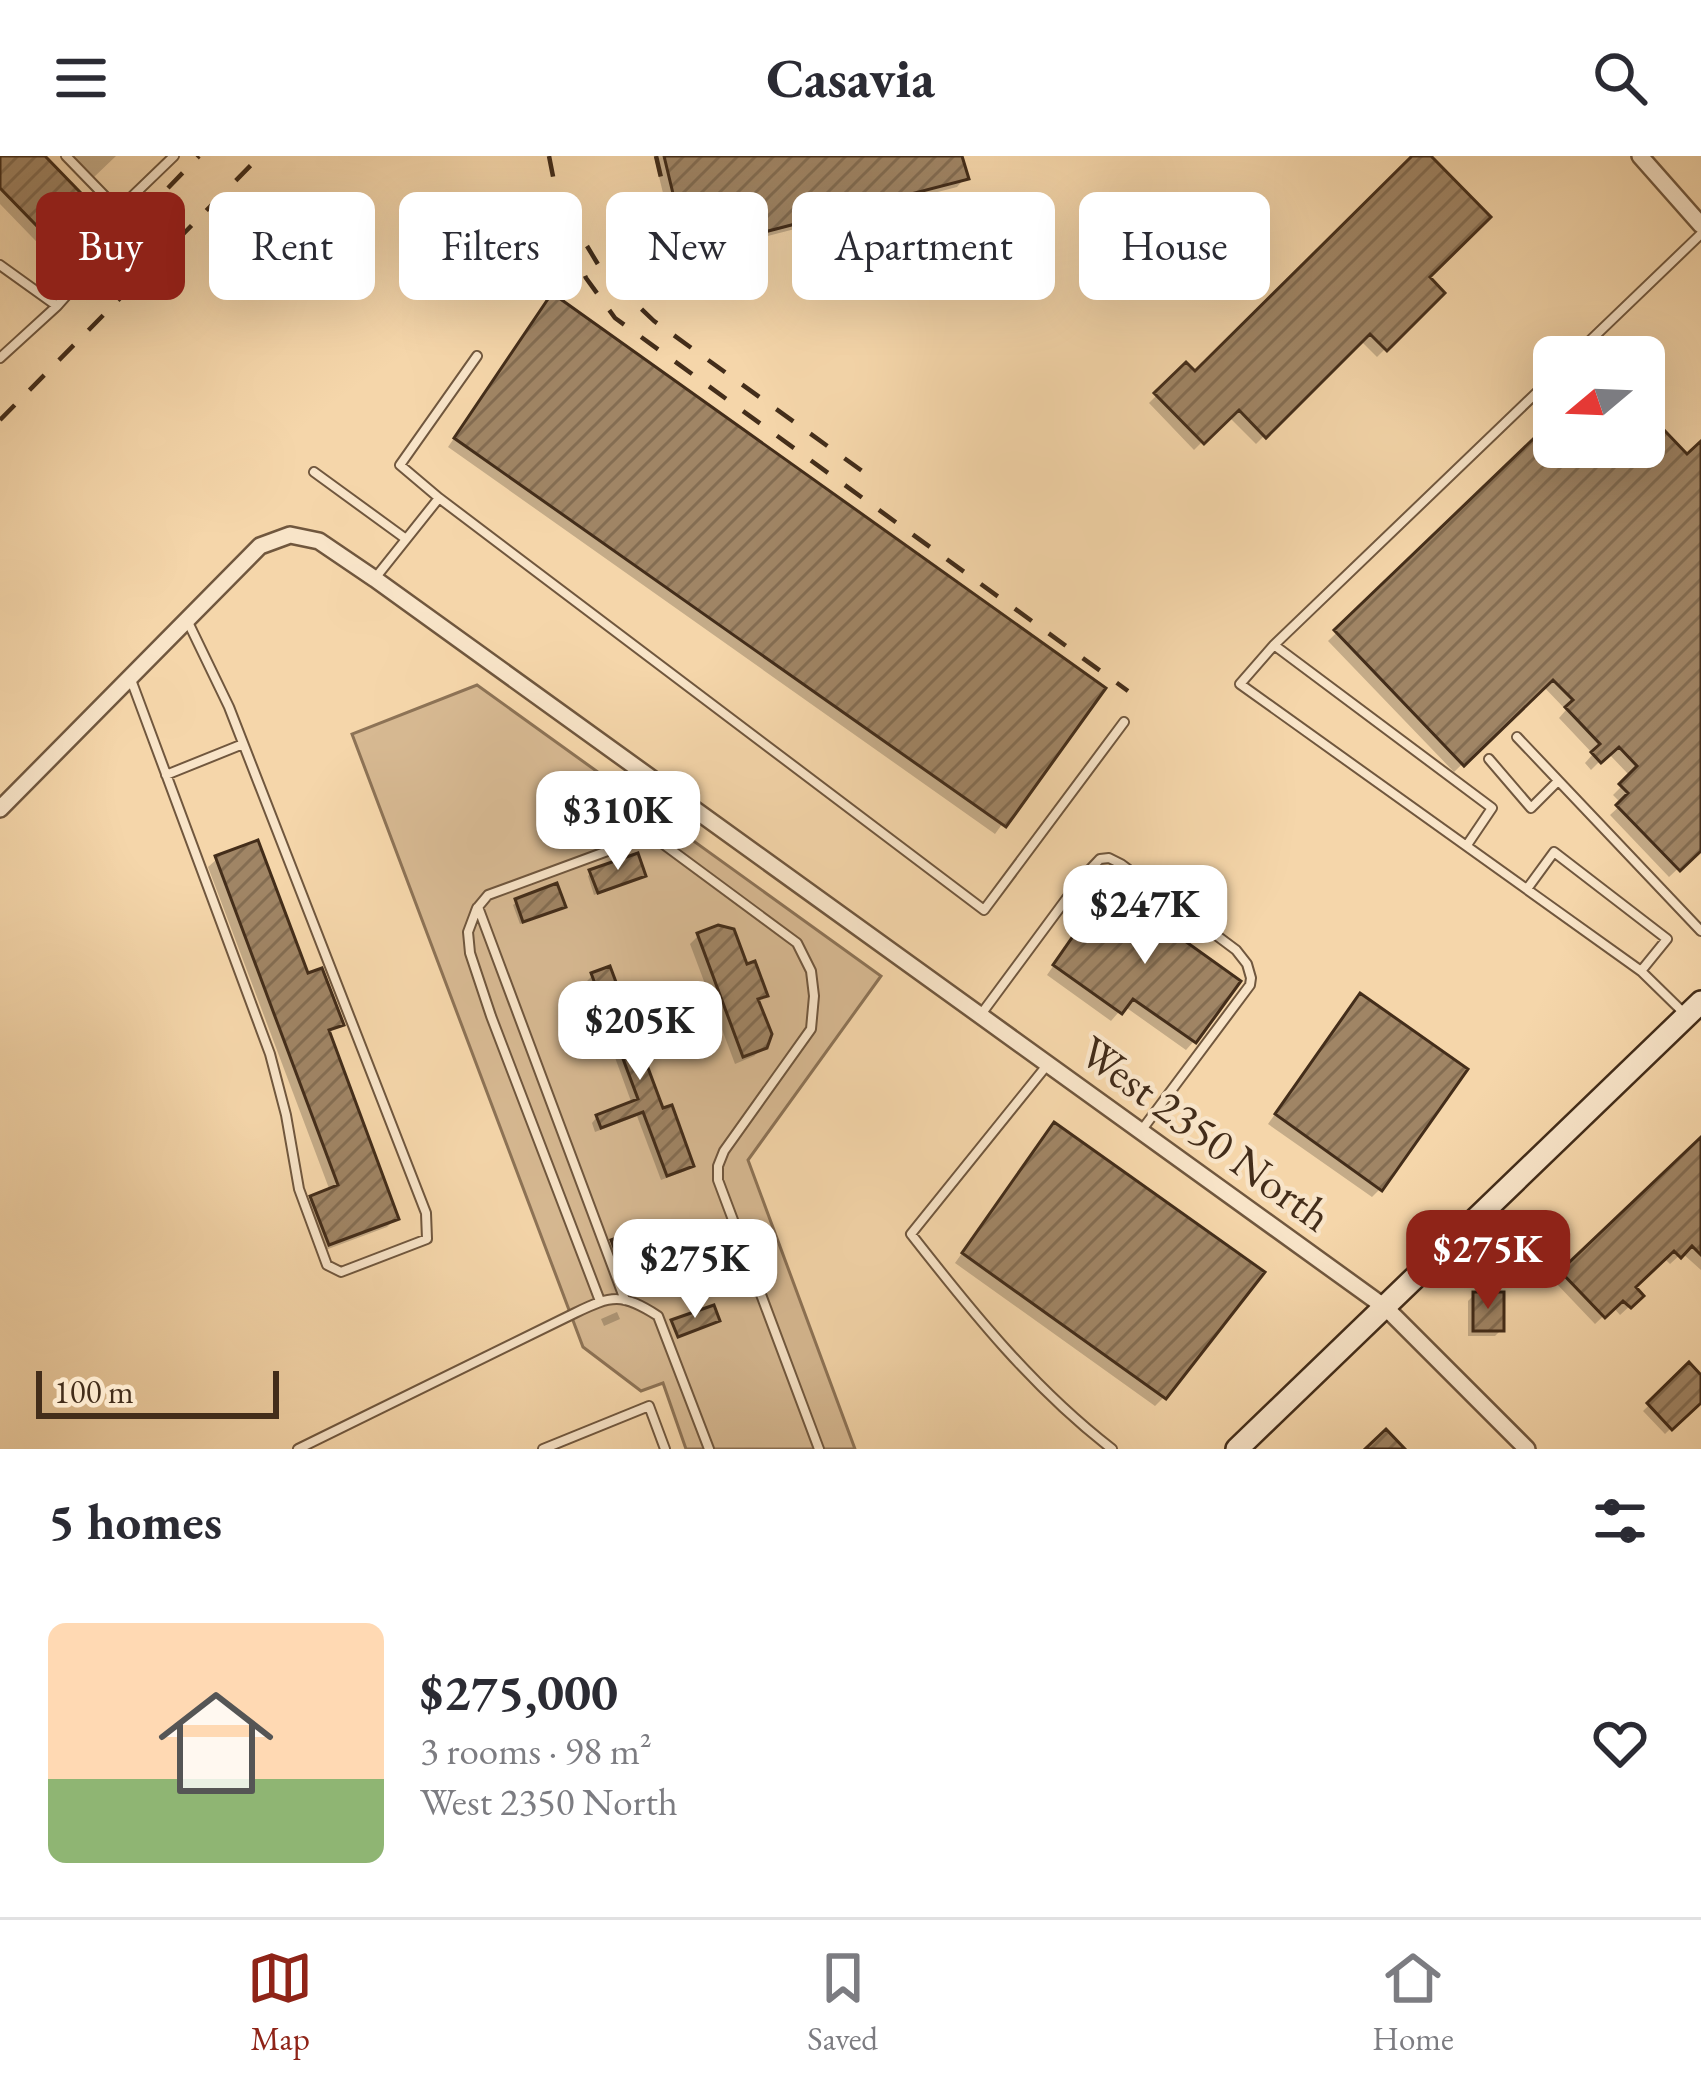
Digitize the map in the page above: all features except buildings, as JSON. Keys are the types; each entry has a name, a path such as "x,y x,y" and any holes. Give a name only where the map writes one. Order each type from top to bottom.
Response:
{"street":[{"path":"1640,156 1701,230"},
{"name":"West 2350 North","path":"187,619 260,546 290,535 319,541 1386,1308 1527,1449"},
{"path":"0,808 187,619"},
{"path":"1237,1449 1694,1009"}],"lane":[{"path":"66,156 101,192"},
{"path":"137,192 174,156"},
{"path":"1595,336 1701,230"},
{"path":"0,265 57,306"},
{"path":"0,358 62,300"},
{"path":"477,356 400,465 984,910 1124,722"},
{"path":"1533,396 1274,645 1240,684 1694,1009"},
{"path":"314,472 406,539"},
{"path":"376,579 439,498"},
{"path":"130,677 270,1054 299,1189 327,1265 341,1272 427,1239 426,1213 229,707 187,619"},
{"path":"1274,645 1492,808 1467,845"},
{"path":"1517,736 1701,931"},
{"path":"166,775 243,744"},
{"path":"1489,759 1531,808 1558,781"},
{"path":"600,1301 499,1037 467,932 488,895 651,835 668,822 682,801"},
{"path":"651,835 797,943 811,971 811,1029 724,1151 718,1180 819,1449"},
{"path":"1527,889 1554,852 1667,940 1642,971"},
{"path":"981,1015 1091,865 1106,857 1120,863 1236,950 1251,978 1244,994 1141,1131"},
{"path":"478,907 625,1300"},
{"path":"1691,918 1701,909"},
{"path":"1048,1064 911,1234 990,1334 1046,1394 1100,1446 1112,1449"},
{"path":"298,1449 612,1298 641,1305 658,1316 709,1449"},
{"path":"543,1449 649,1406 665,1449"}],"shaded area":[{"path":"477,685 881,976 748,1160 855,1449 686,1449 663,1383 641,1391 583,1347 352,734"}],"railway":[{"path":"168,188 199,156"},
{"path":"0,420 260,156"},
{"path":"549,156 563,227 586,278 615,318 1128,691"},
{"path":"656,156 664,192"},
{"path":"587,246 602,271 654,321 876,481"}]}
